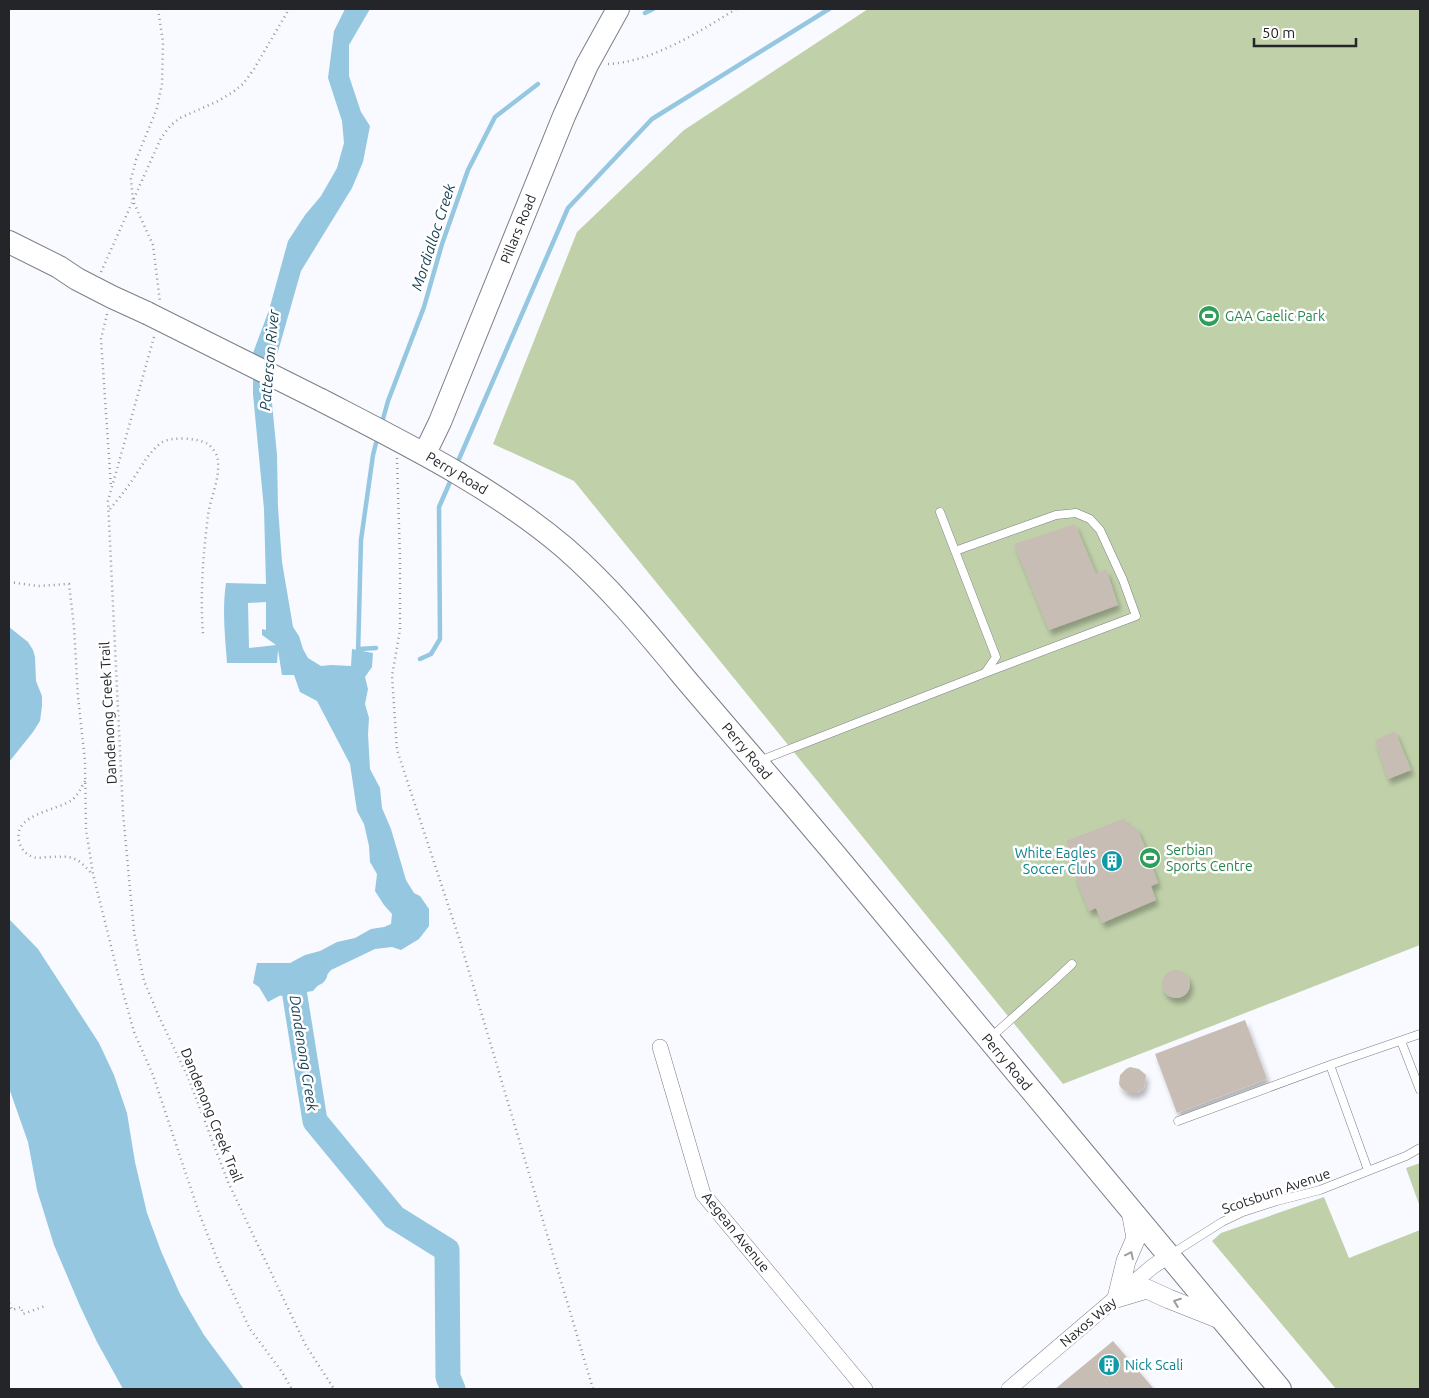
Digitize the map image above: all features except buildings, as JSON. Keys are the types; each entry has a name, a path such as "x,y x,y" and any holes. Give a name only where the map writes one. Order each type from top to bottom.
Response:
{"main road":[{"name":"Pillars Road","path":"425,453 440,422 564,116 587,65 618,9"},
{"name":"Perry Road","path":"9,242 59,267 94,288 425,453 524,516 594,575 629,611 1280,1389"},
{"name":"Perry Road","path":"9,256 94,288"}],"street":[{"name":"Aegean Avenue","path":"660,1047 703,1194 865,1389"},
{"path":"1116,1298 1126,1261 1136,1238 1131,1211"},
{"name":"Naxos Way","path":"1009,1389 1152,1267 1168,1256"},
{"path":"1116,1298 1147,1289 1222,1320"}],"lane":[{"path":"940,512 996,657 985,673"},
{"path":"756,762 1136,616 1123,580 1100,530 1090,519 1076,513 1056,515 955,551"},
{"path":"988,1039 1072,964"},
{"path":"1178,1121 1420,1034"},
{"path":"1401,1041 1420,1090"},
{"path":"1330,1065 1368,1170"},
{"name":"Scotsburn Avenue","path":"1168,1256 1222,1222 1243,1212 1320,1190 1406,1156 1420,1148"}],"path":[{"name":"Dandenong Creek Trail","path":"158,9 163,42 162,84 157,108 136,160 131,180 133,201 153,245 161,298 154,317 108,501 123,813 134,932 144,981 188,1077 232,1191 305,1344 334,1389"},
{"path":"111,491 101,340 108,308 94,288 161,138 171,125 188,114 218,101 243,84 254,69 289,9"},
{"path":"587,65 619,63 647,56 696,34 736,9"},
{"path":"109,510 125,490 149,453 163,441 177,438 191,439 209,444 216,455 218,474 209,505 204,541 202,634"},
{"path":"397,439 400,630 392,676 397,750 460,941 593,1389"},
{"path":"9,582 38,586 69,584 85,761 86,829 102,914 134,1032 153,1075 199,1212 220,1266 250,1329 282,1372 292,1389"},
{"path":"86,780 77,795 70,801 26,821 19,829 19,839 26,854 35,858 71,857 80,861 93,874"},
{"path":"9,1303 12,1310 21,1307 23,1314 44,1306"}],"green space":[{"path":"868,9 1420,9 1420,945 1063,1084 574,481 493,444 577,232 684,130"},
{"path":"1420,1163 1420,1207 1406,1168"},
{"path":"1324,1197 1349,1258 1420,1230 1420,1389 1336,1389 1212,1241 1221,1233"}],"water":[{"name":"Patterson River","path":"345,9 370,9 349,45 349,76 361,112 370,126 363,162 352,188 301,271 275,362 271,393 277,455 282,562 293,627 308,658 321,666 351,666 352,649 373,653 372,667 365,677 368,689 365,704 369,718 370,769 380,788 382,808 391,829 406,880 414,893 420,896 429,909 429,926 419,939 401,950 392,947 375,949 331,970 313,991 279,996 268,1002 259,987 253,983 257,963 290,963 337,942 355,938 371,929 391,924 392,914 375,891 377,874 370,862 369,846 364,824 357,811 350,764 317,701 300,692 294,675 282,675 278,650 277,663 227,663 225,633 224,603 226,583 266,584 264,509 253,394 253,353 269,310 288,241 305,215 321,196 337,168 344,143 342,121 328,78 334,31","holes":["266,602 266,630 262,629 262,635 276,645 249,648 248,603"]},
{"path":"9,627 28,642 33,650 36,681 42,696 42,706 40,721 9,762"},
{"path":"9,919 38,949 99,1043 114,1075 127,1113 135,1162 147,1213 161,1251 180,1294 204,1335 244,1389 123,1389 97,1342 54,1245 37,1190 28,1142 9,1088"}],"waterway":[{"name":"Mordialloc Creek","path":"645,13 653,9"},
{"path":"459,459 568,208 652,119 829,9"},
{"name":"Mordialloc Creek","path":"383,419 424,307 442,244 468,170 495,117 538,84"},
{"name":"Mordialloc Creek","path":"358,654 361,540 376,443"},
{"path":"420,659 431,654 440,639 439,507 450,482"},
{"path":"359,649 376,648"},
{"name":"Dandenong Creek","path":"315,973 293,984 315,1121 394,1217 447,1250 448,1377 453,1389"}],"place":[{"name":"GAA Gaelic Park","path":"1209,316"},
{"name":"Serbian Sports Centre","path":"1150,858"},
{"name":"White Eagles Soccer Club","path":"1112,861"},
{"name":"Nick Scali","path":"1109,1365"}]}
